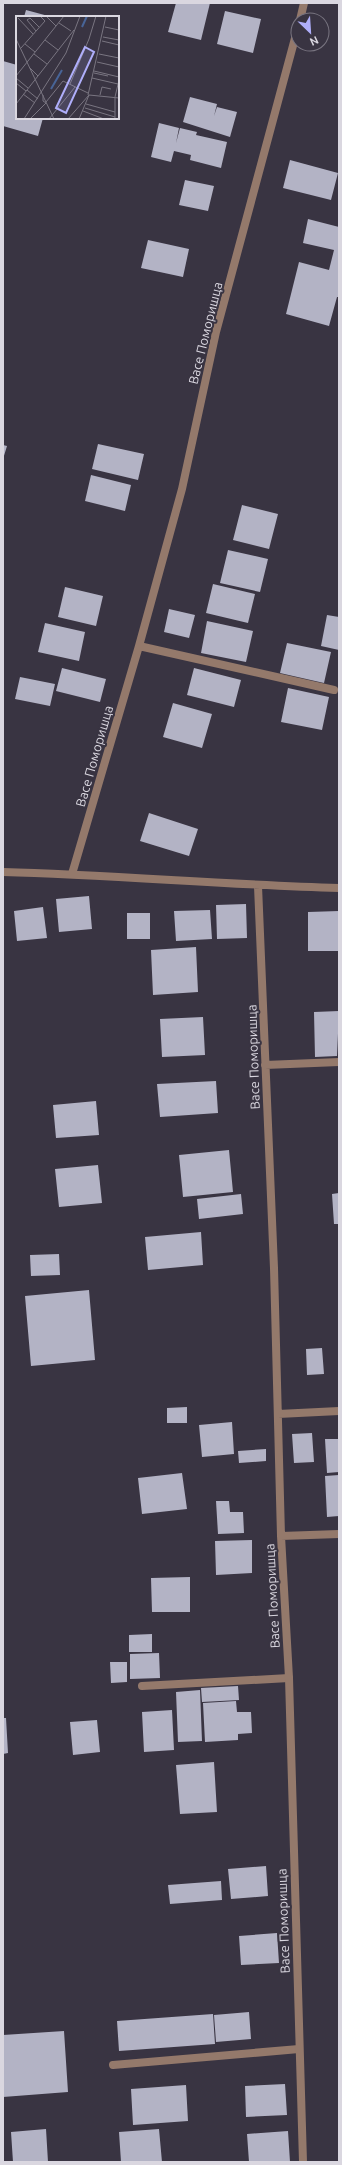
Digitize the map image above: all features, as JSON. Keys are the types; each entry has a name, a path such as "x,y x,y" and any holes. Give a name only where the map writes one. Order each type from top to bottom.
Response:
{"street":[{"name":"Васе Поморишца","path":"72,874 139,646 182,489 216,332 291,52"},
{"path":"139,646 334,690"},
{"path":"3,872 72,874 258,886 339,888"},
{"name":"Васе Поморишца","path":"258,886 278,1414 281,1536 289,1678 303,2162"},
{"path":"265,1065 339,1062"},
{"path":"278,1414 339,1411"},
{"name":"Васе Поморишца","path":"281,1536 339,1534"},
{"path":"142,1686 289,1678"},
{"path":"113,2065 299,2049"}],"building":[{"path":"176,3 210,3 201,40 168,32"},
{"path":"26,10 48,16 24,16"},
{"path":"225,11 261,19 253,53 217,44"},
{"path":"3,61 16,65 16,119 43,119 38,136 3,126"},
{"path":"190,97 217,104 214,116 217,107 237,112 230,137 183,122"},
{"path":"159,123 179,128 176,143 180,128 197,132 196,135 227,142 221,168 190,160 191,155 174,151 171,162 151,157"},
{"path":"290,160 338,173 331,200 283,188"},
{"path":"185,180 214,186 208,211 179,205"},
{"path":"308,219 339,227 339,297 337,297 329,326 286,314 299,262 329,270 334,250 303,243"},
{"path":"148,240 189,249 183,277 141,268"},
{"path":"98,444 144,454 138,480 92,469"},
{"path":"3,445 7,446 3,459"},
{"path":"91,475 131,485 125,511 85,501"},
{"path":"242,505 278,514 269,549 233,540"},
{"path":"228,550 268,559 260,592 220,583"},
{"path":"213,584 255,594 248,623 206,613"},
{"path":"65,587 103,596 96,626 58,617"},
{"path":"169,609 195,615 189,638 164,632"},
{"path":"327,615 339,617 339,650 321,646"},
{"path":"207,621 253,631 246,662 201,653"},
{"path":"45,623 85,632 79,661 38,652"},
{"path":"287,643 331,652 324,683 280,673"},
{"path":"62,668 106,679 100,702 56,691"},
{"path":"194,668 241,680 234,707 187,695"},
{"path":"20,677 55,684 50,706 15,699"},
{"path":"288,688 329,697 322,730 281,722"},
{"path":"173,703 212,714 202,748 163,737"},
{"path":"149,813 198,829 189,856 140,841"},
{"path":"89,896 92,929 59,932 56,899"},
{"path":"246,904 247,938 217,939 216,905"},
{"path":"43,907 47,938 17,941 14,911"},
{"path":"210,910 212,939 176,941 174,911"},
{"path":"339,911 339,951 308,951 308,912"},
{"path":"127,913 150,913 150,939 127,939"},
{"path":"196,947 198,992 153,995 151,950"},
{"path":"339,1011 337,1056 315,1057 314,1012"},
{"path":"203,1017 205,1055 162,1057 160,1019"},
{"path":"216,1081 218,1113 160,1117 157,1084"},
{"path":"96,1101 99,1135 56,1138 53,1105"},
{"path":"229,1150 233,1192 183,1197 179,1155"},
{"path":"98,1165 102,1203 59,1207 55,1169"},
{"path":"339,1193 339,1224 334,1224 332,1194"},
{"path":"241,1194 243,1214 199,1219 197,1199"},
{"path":"201,1232 203,1265 148,1270 145,1237"},
{"path":"59,1254 60,1275 31,1276 30,1255"},
{"path":"89,1290 95,1360 31,1366 25,1296"},
{"path":"322,1348 324,1374 307,1375 306,1349"},
{"path":"187,1407 187,1423 167,1423 167,1408"},
{"path":"232,1422 234,1454 202,1457 199,1425"},
{"path":"312,1433 314,1462 294,1463 292,1434"},
{"path":"325,1439 339,1439 339,1472 327,1473"},
{"path":"266,1449 266,1461 239,1463 238,1451"},
{"path":"182,1473 187,1509 142,1514 138,1478"},
{"path":"339,1475 339,1516 327,1517 325,1476"},
{"path":"216,1501 229,1501 230,1512 243,1512 244,1533 218,1534"},
{"path":"252,1540 252,1573 216,1575 215,1541"},
{"path":"190,1577 190,1612 152,1612 151,1578"},
{"path":"152,1634 152,1652 129,1652 129,1635"},
{"path":"159,1653 160,1678 130,1679 130,1654"},
{"path":"110,1662 127,1662 127,1682 111,1683"},
{"path":"238,1686 239,1700 202,1702 201,1688"},
{"path":"200,1690 202,1741 178,1742 176,1692"},
{"path":"236,1701 237,1712 251,1712 252,1733 238,1734 238,1740 205,1742 203,1703"},
{"path":"172,1710 174,1750 144,1752 142,1712"},
{"path":"3,1718 6,1718 8,1753 3,1754"},
{"path":"97,1720 100,1752 73,1755 70,1722"},
{"path":"214,1762 217,1812 180,1814 176,1765"},
{"path":"266,1866 268,1896 231,1899 228,1869"},
{"path":"221,1881 222,1900 170,1904 168,1885"},
{"path":"277,1933 279,1963 241,1965 239,1936"},
{"path":"249,2012 251,2039 216,2042 214,2015"},
{"path":"213,2014 215,2044 119,2051 117,2021"},
{"path":"64,2031 68,2092 3,2097 3,2035"},
{"path":"285,2084 287,2115 246,2117 245,2086"},
{"path":"186,2085 188,2121 133,2125 131,2089"},
{"path":"46,2129 48,2162 13,2162 11,2132"},
{"path":"159,2129 162,2162 121,2162 119,2132"},
{"path":"288,2131 290,2162 249,2162 247,2134"}]}
